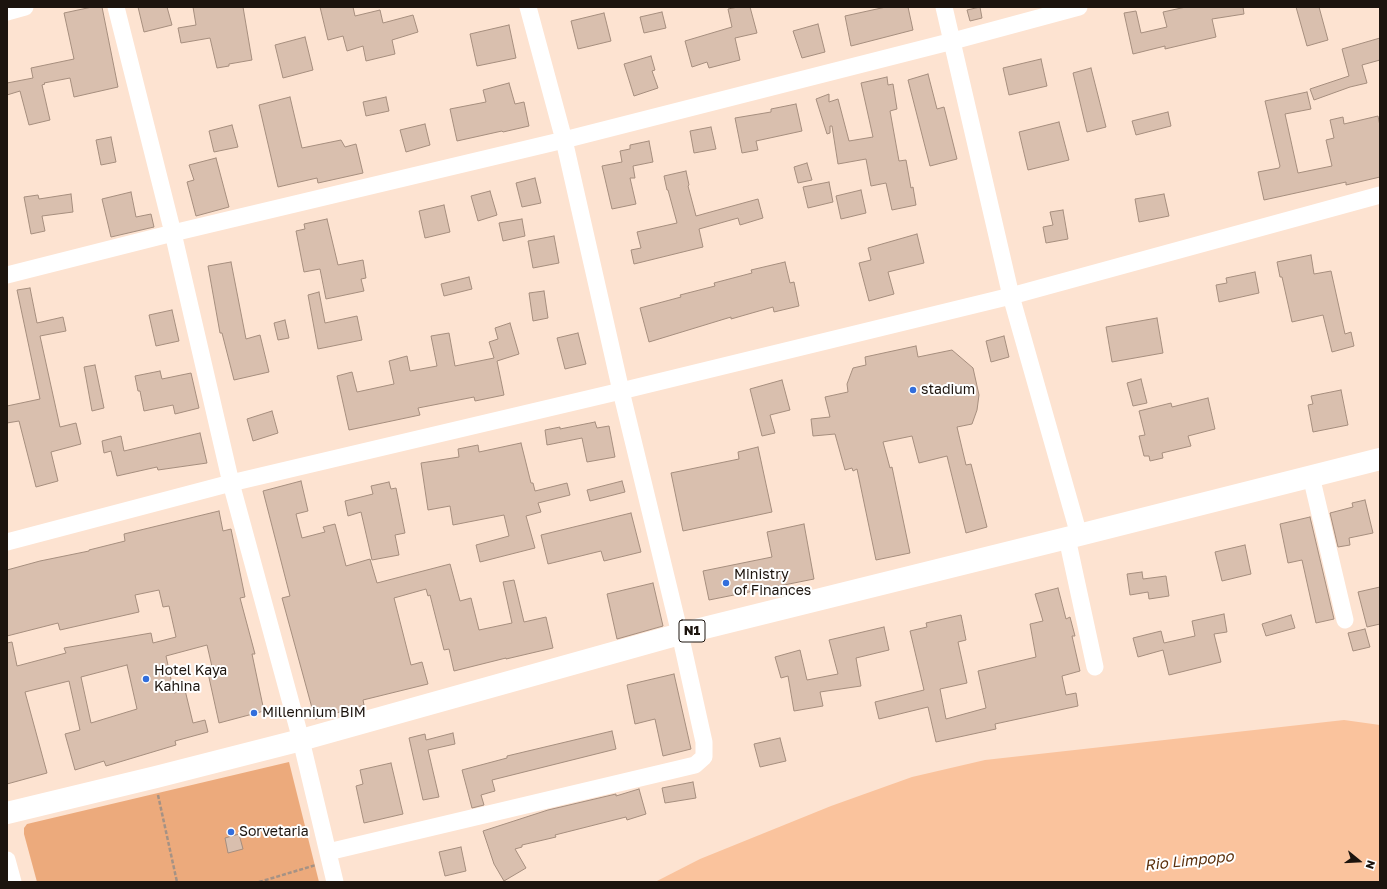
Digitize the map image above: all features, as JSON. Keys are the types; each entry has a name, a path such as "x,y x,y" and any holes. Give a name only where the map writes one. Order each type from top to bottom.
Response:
{"highway":[{"name":"N1","path":"7,813 301,740 680,634 1073,537 1380,459"}],"street":[{"path":"7,12 25,7"},
{"path":"116,7 173,233 231,483 301,740 335,882"},
{"path":"329,856 695,765 704,757 704,742 680,634 564,140 528,7"},
{"path":"944,7 1011,296 1073,537 1095,667"},
{"path":"7,275 173,233 564,140 953,41 1079,7"},
{"path":"7,542 231,483 622,391 1011,296 1380,195"},
{"path":"1311,476 1345,620"},
{"path":"7,860 13,882"}],"path":[{"path":"156,777 157,792 178,882"},
{"path":"259,882 329,856"}],"shaded area":[{"path":"289,762 319,882 37,882 24,834 24,828 27,824"}],"water":[{"name":"Rio Limpopo","path":"1344,720 1380,725 1380,882 655,882 700,859 831,806 912,777 985,760"}],"building":[{"path":"92,7 102,7 118,87 74,97 70,78 44,83 45,84 42,85 50,120 29,125 20,91 7,95 7,83 33,78 31,68 74,59 64,13"},
{"path":"138,7 167,7 172,25 144,32"},
{"path":"193,7 243,7 252,60 229,64 229,66 217,68 210,38 181,43 178,28 196,25"},
{"path":"320,7 353,7 355,16 380,10 383,23 413,15 418,32 392,40 395,54 366,61 363,46 347,51 343,36 328,40"},
{"path":"750,7 757,33 735,38 740,60 709,68 707,62 692,67 685,41 732,27 728,9"},
{"path":"886,7 908,7 913,30 851,46 845,16"},
{"path":"980,7 982,18 970,21 967,10"},
{"path":"1186,7 1243,7 1244,14 1212,19 1216,37 1165,49 1165,46 1133,54 1124,13 1136,11 1141,33 1167,27 1163,12"},
{"path":"1296,7 1319,7 1328,40 1307,46"},
{"path":"662,12 666,28 644,33 640,17"},
{"path":"604,13 611,41 578,49 571,21"},
{"path":"818,24 825,52 802,58 793,31"},
{"path":"509,25 516,58 477,66 470,34"},
{"path":"305,37 313,70 283,78 275,45"},
{"path":"1380,38 1380,60 1362,65 1367,83 1350,87 1314,100 1310,89 1349,76 1342,49"},
{"path":"651,56 655,70 652,71 658,88 634,96 624,64"},
{"path":"1041,59 1047,86 1009,95 1003,68"},
{"path":"1091,68 1106,127 1087,132 1073,73"},
{"path":"928,74 937,109 944,107 957,159 930,166 908,80"},
{"path":"887,77 888,85 893,84 897,109 890,111 899,161 906,160 916,205 892,210 886,183 871,186 866,159 838,164 832,126 830,126 830,133 827,134 816,99 829,94 829,102 838,99 849,141 873,137 861,83"},
{"path":"509,83 515,104 524,102 529,126 457,141 450,109 486,102 483,90"},
{"path":"1307,92 1311,109 1285,114 1298,173 1332,166 1326,140 1334,138 1330,120 1343,117 1344,124 1378,116 1380,126 1380,177 1346,185 1346,182 1264,200 1258,172 1279,168 1280,166 1265,101"},
{"path":"290,97 302,148 341,140 345,147 356,144 363,173 318,183 317,178 278,187 259,105"},
{"path":"386,97 389,111 366,116 363,102"},
{"path":"796,104 802,131 756,141 758,150 742,153 735,118 771,112 771,109"},
{"path":"1168,112 1171,126 1136,135 1132,121"},
{"path":"1059,122 1069,160 1028,170 1019,132"},
{"path":"425,124 430,145 406,152 400,130"},
{"path":"232,125 238,147 214,152 209,131"},
{"path":"711,127 716,149 694,153 690,131"},
{"path":"111,137 116,162 101,165 96,140"},
{"path":"649,141 653,162 633,166 635,178 630,178 636,204 612,209 602,166 622,162 620,151 630,149 630,145"},
{"path":"216,158 229,207 196,216 187,182 194,180 189,165"},
{"path":"807,163 812,180 798,183 794,167"},
{"path":"686,171 688,186 696,216 758,199 763,218 740,225 738,218 699,229 703,247 634,264 631,250 641,248 637,232 677,223 664,176"},
{"path":"535,178 541,203 522,207 516,183"},
{"path":"829,182 833,202 808,208 803,187"},
{"path":"861,190 866,213 841,219 836,196"},
{"path":"490,191 497,215 478,221 471,196"},
{"path":"131,192 136,217 151,214 154,227 111,237 102,199"},
{"path":"71,194 73,212 42,216 45,231 31,234 24,197 38,195 39,199"},
{"path":"1164,194 1169,216 1139,222 1135,199"},
{"path":"444,205 450,232 425,238 419,211"},
{"path":"1063,210 1068,239 1046,243 1043,227 1053,225 1050,212"},
{"path":"327,219 338,265 363,260 366,278 361,279 364,291 326,299 320,269 304,272 296,231 305,229 304,224"},
{"path":"522,219 525,236 503,241 499,223"},
{"path":"917,234 924,263 888,272 894,294 869,301 859,263 871,260 868,248"},
{"path":"554,236 559,263 533,268 528,241"},
{"path":"1311,255 1314,274 1331,271 1345,334 1351,332 1354,346 1332,352 1323,315 1292,322 1282,277 1280,277 1277,262"},
{"path":"231,262 246,339 260,335 269,372 234,380 222,333 220,333 208,266"},
{"path":"785,262 790,283 794,282 799,306 774,312 773,307 731,319 731,317 649,342 640,308 681,297 680,295 715,286 714,283 752,273 751,270"},
{"path":"1255,272 1259,293 1219,302 1216,285 1227,283 1226,278"},
{"path":"469,277 472,289 444,296 441,284"},
{"path":"30,288 37,323 63,317 66,331 40,336 60,427 76,423 81,444 51,452 58,481 36,487 19,421 7,423 7,406 40,399 17,290"},
{"path":"544,291 548,318 533,321 529,293"},
{"path":"319,292 325,323 357,316 362,340 318,349 308,295"},
{"path":"172,310 179,341 156,346 149,315"},
{"path":"1157,318 1163,353 1112,362 1106,327"},
{"path":"285,320 289,338 278,340 274,323"},
{"path":"510,323 519,354 497,361 504,395 475,401 474,397 418,408 420,415 349,430 337,376 352,372 357,392 394,384 389,361 407,356 410,371 437,366 431,336 449,333 455,366 494,358 489,342 498,339 495,328"},
{"path":"578,333 586,364 565,369 557,338"},
{"path":"1004,336 1009,357 991,362 986,341"},
{"path":"916,346 918,357 952,350 973,368 979,395 977,410 972,424 957,427 966,465 971,464 987,527 966,533 947,456 919,463 912,436 883,442 890,468 892,467 910,553 876,560 857,469 853,471 852,468 845,470 835,434 813,436 811,419 830,417 825,397 848,392 847,384 853,368 866,365 865,357"},
{"path":"95,365 104,408 92,411 84,367"},
{"path":"160,371 162,379 191,373 199,408 175,414 173,405 144,411 135,376"},
{"path":"1141,379 1147,403 1133,406 1127,383"},
{"path":"782,380 790,410 770,415 775,433 762,436 750,389"},
{"path":"1341,390 1348,425 1313,432 1308,405 1313,404 1311,396"},
{"path":"1208,398 1215,429 1188,436 1191,446 1162,453 1163,458 1150,461 1149,456 1144,456 1139,436 1145,435 1139,411 1171,403 1172,407"},
{"path":"272,411 278,433 253,441 247,419"},
{"path":"595,422 597,428 609,426 615,457 587,462 582,438 547,445 545,430 560,427 560,429"},
{"path":"200,433 207,463 158,470 157,467 117,476 111,451 104,453 102,441 121,436 124,451"},
{"path":"521,443 531,483 533,483 535,491 567,483 570,495 538,503 541,512 526,516 535,548 480,562 476,545 509,536 504,515 453,525 450,506 428,510 421,463 459,457 458,449 478,445 479,452"},
{"path":"758,447 772,512 683,531 671,473 739,459 738,452"},
{"path":"301,481 308,511 296,514 302,538 325,532 323,527 335,524 346,566 370,559 377,583 450,564 460,601 471,598 479,630 512,623 503,582 514,580 524,622 546,617 553,648 454,671 449,649 444,650 430,595 428,596 426,589 394,598 411,665 422,662 428,684 363,700 364,705 315,719 282,598 290,596 263,491"},
{"path":"622,481 625,492 590,501 587,490"},
{"path":"389,482 391,489 396,488 405,533 395,535 399,555 372,560 361,512 348,516 345,501 373,494 371,486"},
{"path":"1365,500 1373,533 1349,538 1350,545 1338,547 1330,513 1353,507 1352,503"},
{"path":"219,511 223,531 231,529 245,597 240,598 255,654 252,654 264,711 219,723 208,673 213,671 207,645 166,656 174,693 185,690 193,723 205,720 208,732 175,741 176,745 106,766 104,761 75,770 65,734 80,730 69,681 25,692 47,773 7,784 7,643 12,642 17,666 66,653 64,648 151,633 153,643 176,637 169,606 163,607 159,590 135,595 139,612 60,630 58,623 7,636 7,570 125,541 124,534","holes":["127,665 137,709 91,723 81,677"]},
{"path":"631,513 641,552 604,561 601,551 548,564 541,535"},
{"path":"1310,517 1334,619 1316,623 1302,560 1288,563 1280,524"},
{"path":"804,524 814,579 709,600 703,571 772,557 767,532"},
{"path":"1245,545 1251,574 1222,581 1215,552"},
{"path":"1142,572 1143,579 1166,576 1169,596 1149,599 1148,592 1130,595 1127,574"},
{"path":"653,583 663,626 617,639 607,594"},
{"path":"1380,587 1380,624 1367,627 1358,592"},
{"path":"1058,588 1066,619 1070,617 1075,636 1072,636 1080,671 1062,676 1066,695 1076,693 1078,706 995,724 996,729 936,742 928,707 879,719 875,702 924,690 910,631 927,627 926,623 961,615 966,640 958,642 967,683 940,689 946,719 986,708 978,671 1036,657 1030,624 1043,621 1035,594"},
{"path":"1224,614 1227,632 1214,634 1221,662 1169,675 1163,650 1138,657 1133,638 1161,631 1164,643 1195,636 1192,621"},
{"path":"1291,615 1295,628 1266,636 1262,624"},
{"path":"884,627 889,650 856,658 861,686 820,692 823,706 794,711 788,676 781,678 775,657 800,650 807,680 838,674 829,640"},
{"path":"1365,629 1370,647 1353,651 1348,633"},
{"path":"674,674 691,749 663,756 655,719 635,724 627,685"},
{"path":"612,731 616,749 492,780 495,791 481,795 484,805 472,808 462,770 507,758 507,756"},
{"path":"453,733 455,744 428,750 439,797 423,800 409,738 425,734 426,740"},
{"path":"780,738 786,761 760,767 754,744"},
{"path":"391,763 403,814 364,823 356,786 363,784 360,770"},
{"path":"693,782 696,798 665,803 662,788"},
{"path":"639,789 646,814 627,820 626,817 522,845 522,847 515,849 526,868 504,881 494,864 483,831 548,810 616,794 616,796"},
{"path":"239,834 243,849 228,853 225,838"},
{"path":"461,847 466,871 445,876 439,852"}],"place":[{"name":"stadium","path":"913,390"},
{"name":"Ministry of Finances","path":"726,583"},
{"name":"Hotel Kaya Kahina","path":"146,679"},
{"name":"Millennium BIM","path":"254,713"},
{"name":"Sorvetaria","path":"231,832"}]}
